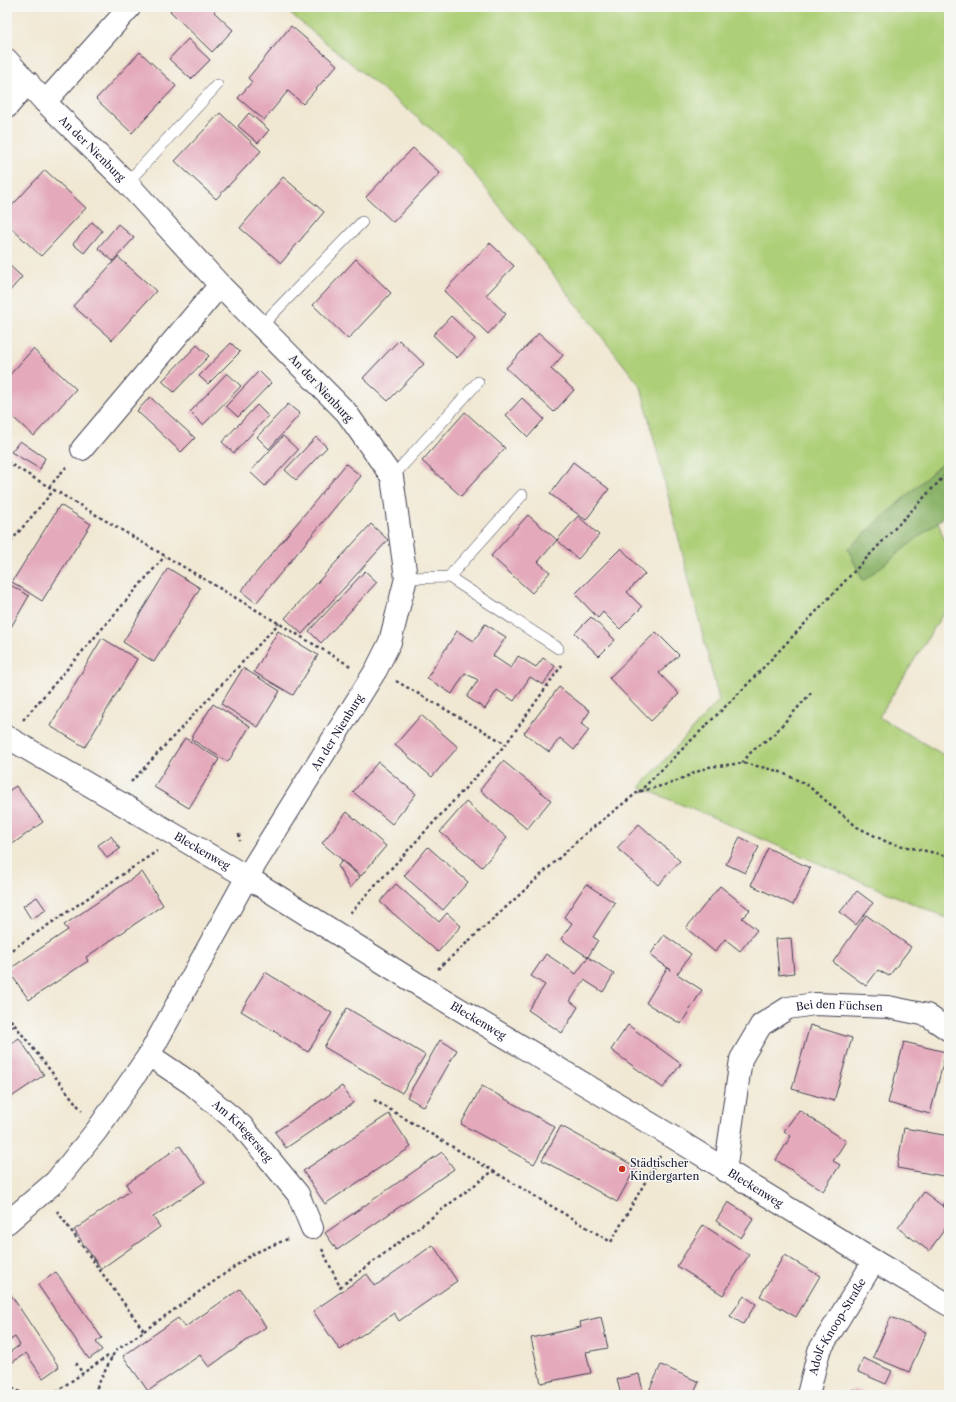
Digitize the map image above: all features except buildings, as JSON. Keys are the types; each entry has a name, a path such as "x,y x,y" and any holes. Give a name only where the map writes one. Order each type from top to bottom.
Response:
{"street":[{"path":"45,102 130,7"},
{"name":"An der Nienburg","path":"7,60 45,102 127,183 220,285 346,412 392,477 406,578 390,642 374,674 247,877"},
{"path":"7,107 28,82"},
{"path":"82,449 220,285"},
{"name":"Bleckenweg","path":"13,730 178,837 247,877 419,985 671,1136 725,1171 949,1305"},
{"path":"7,1223 56,1180 97,1130 149,1055 247,877"},
{"name":"Bei den Füchsen","path":"725,1171 741,1058 761,1025 788,1008 815,1004 888,1007 927,1014 949,1030"},
{"name":"Am Kriegersteg","path":"149,1055 192,1084 242,1126 298,1194 312,1228"},
{"name":"Adolf-Knoop-Straße","path":"808,1395 819,1351 874,1261"}],"lane":[{"path":"127,183 217,85"},
{"path":"261,326 362,222"},
{"path":"392,477 478,382"},
{"path":"449,577 522,495"},
{"path":"406,578 449,577 558,648"}],"path":[{"path":"49,487 82,449"},
{"path":"7,462 279,622 506,744"},
{"path":"419,985 586,833 638,792 743,689 949,471"},
{"path":"7,546 54,490"},
{"path":"13,730 165,556"},
{"path":"126,788 279,622"},
{"path":"333,931 506,744 562,666 558,648"},
{"path":"741,764 752,751 773,735 811,693"},
{"path":"638,792 672,783 708,767 741,764 778,771 806,784 857,827 889,843 949,856"},
{"path":"7,953 178,837"},
{"path":"7,1015 97,1130"},
{"path":"7,1030 15,1025"},
{"path":"374,1100 611,1242 671,1136"},
{"path":"93,1395 115,1351 254,1253 312,1228 340,1287 493,1171"},
{"path":"43,1191 144,1331"},
{"path":"51,1395 108,1356 112,1358"},
{"path":"76,1363 83,1374"},
{"path":"7,1385 25,1395"}],"green space":[{"path":"285,7 949,7 949,457 848,549 863,581 938,521 949,556 949,604 879,717 949,758 949,919 640,787 719,700 641,387 454,148 286,10"},
{"path":"949,457 949,513 863,581 848,549"}],"place":[{"name":"Städtischer Kindergarten","path":"622,1169"}]}
